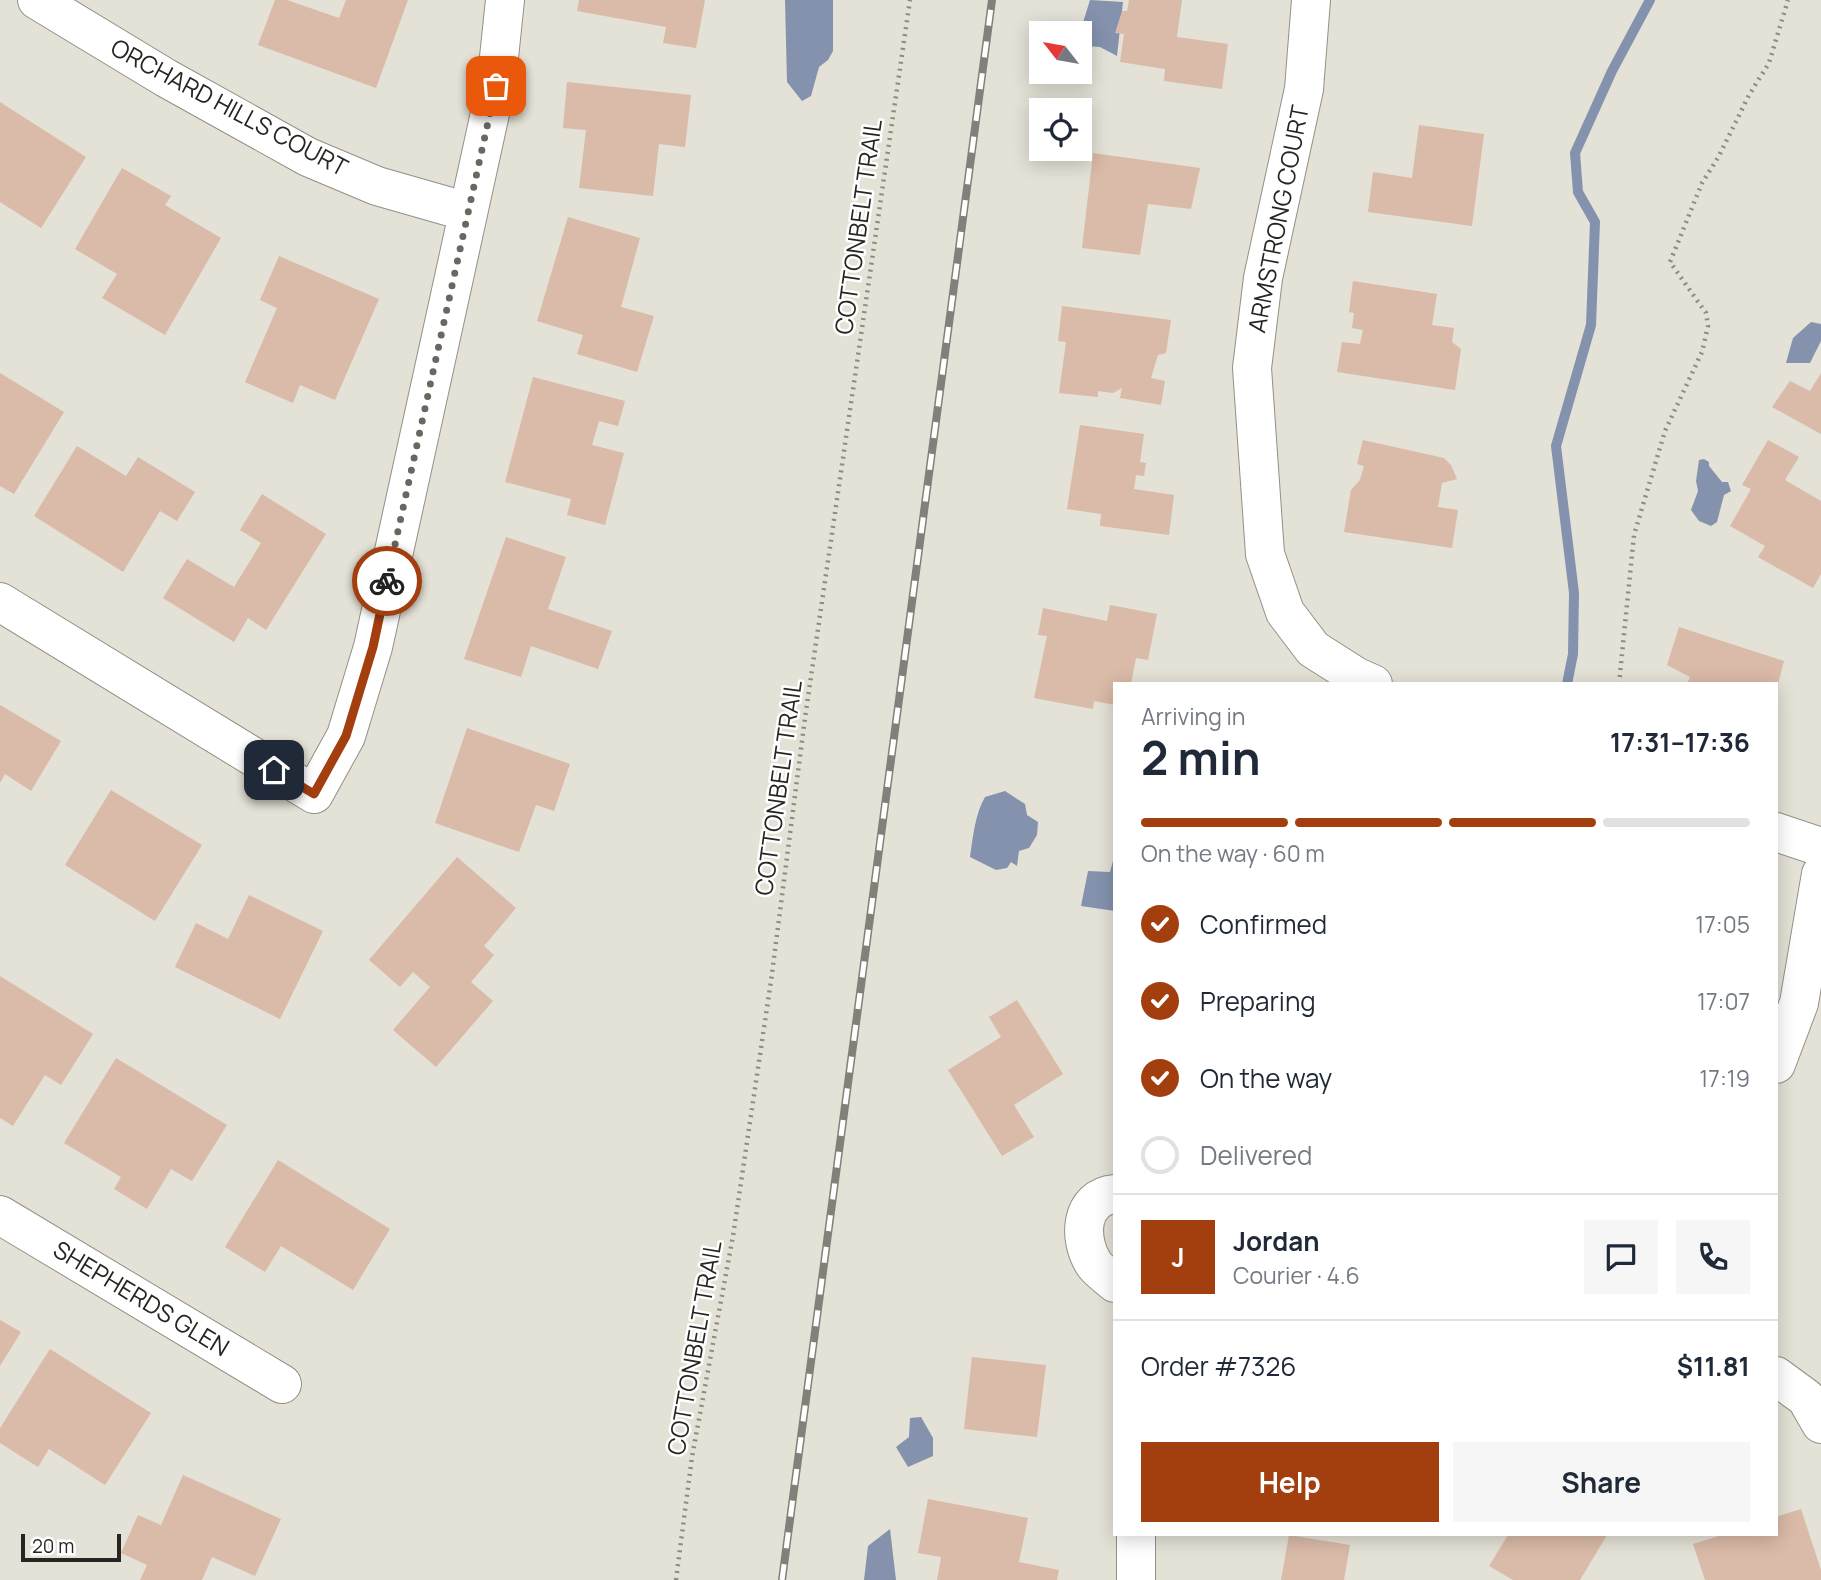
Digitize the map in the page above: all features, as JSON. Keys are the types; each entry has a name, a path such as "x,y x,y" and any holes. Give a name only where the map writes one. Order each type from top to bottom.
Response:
{"street":[{"name":"ORCHARD HILLS COURT","path":"37,0 166,78 309,157 377,186 468,212"},
{"path":"0,602 314,794 346,736 373,647 496,86 505,0"},
{"name":"ARMSTRONG COURT","path":"1311,0 1304,89 1263,278 1252,368 1265,554 1285,612 1313,649 1370,682"},
{"path":"1778,833 1821,847"},
{"path":"1778,1059 1799,1003 1821,874"},
{"path":"1113,1195 1096,1200 1087,1212 1083,1227 1085,1247 1095,1265 1113,1281"},
{"name":"SHEPHERDS GLEN","path":"0,1215 282,1384"},
{"path":"1778,1377 1806,1398 1821,1424"},
{"path":"1136,1536 1136,1580"}],"path":[{"name":"COTTONBELT TRAIL","path":"676,1580 692,1457 733,1236 763,1034 805,718 910,0"},
{"path":"1619,682 1634,535 1665,431 1702,352 1708,326 1706,313 1670,262 1702,183 1769,63 1788,0"}],"water":[{"path":"785,0 833,0 833,51 828,60 819,67 811,96 802,101 787,82"},
{"path":"1090,0 1123,2 1117,56 1100,47 1092,46 1092,21 1083,21"},
{"path":"1811,322 1821,324 1821,341 1810,363 1786,363 1793,338"},
{"path":"1704,459 1722,482 1728,482 1731,491 1724,495 1717,522 1711,526 1699,521 1691,510 1698,491 1696,481 1699,460"},
{"path":"1005,791 1025,804 1027,815 1038,822 1037,835 1029,848 1019,851 1017,866 1011,862 1007,868 996,870 970,857 977,818 985,797"},
{"path":"1113,861 1113,911 1081,906 1088,871 1110,872"},
{"path":"921,1417 933,1438 933,1456 908,1467 896,1447 909,1437 910,1418"},
{"path":"890,1529 896,1580 864,1580 868,1546"}],"building":[{"path":"275,0 287,0 339,18 346,0 408,0 376,88 258,45"},
{"path":"579,0 705,0 696,48 663,43 666,27 577,11"},
{"path":"1129,0 1182,0 1177,37 1228,44 1222,89 1164,81 1165,69 1120,62 1124,34 1115,33 1122,11 1127,11"},
{"path":"567,82 691,95 685,147 659,144 653,196 579,188 586,130 563,128"},
{"path":"0,102 86,157 41,228 0,202"},
{"path":"1419,125 1484,134 1472,226 1368,212 1373,172 1412,178"},
{"path":"1093,153 1200,168 1191,209 1148,204 1140,255 1082,248"},
{"path":"122,168 171,196 165,205 221,238 165,335 102,298 117,274 75,249"},
{"path":"568,217 640,238 621,307 654,316 637,372 577,354 583,335 537,321"},
{"path":"279,256 379,299 335,400 300,385 293,403 245,382 277,308 260,300"},
{"path":"1353,281 1437,294 1432,325 1454,328 1452,342 1461,349 1455,390 1337,372 1342,342 1360,344 1363,330 1352,328 1354,313 1349,312"},
{"path":"1062,306 1171,320 1166,353 1158,355 1151,378 1165,381 1161,405 1120,398 1122,388 1113,393 1098,391 1098,397 1059,393 1066,342 1058,341"},
{"path":"0,373 64,412 14,494 0,486"},
{"path":"1821,373 1821,434 1772,407 1790,381 1810,391"},
{"path":"533,377 625,401 618,426 599,421 592,445 624,453 605,525 567,515 571,499 505,482"},
{"path":"1080,425 1144,434 1140,462 1146,463 1144,476 1136,475 1134,489 1174,495 1169,535 1100,526 1101,514 1067,509"},
{"path":"1363,440 1444,458 1451,465 1457,479 1442,483 1438,507 1458,510 1452,548 1344,532 1351,490 1360,480 1364,466 1357,464"},
{"path":"1768,440 1799,457 1785,480 1821,501 1821,574 1813,588 1758,557 1765,546 1730,526 1751,489 1742,485"},
{"path":"77,446 126,476 138,457 195,492 177,521 160,511 123,572 34,516"},
{"path":"262,494 326,534 266,630 248,618 234,642 163,598 187,559 234,587 261,543 240,530"},
{"path":"506,537 566,557 548,609 612,631 598,669 531,646 521,677 464,659"},
{"path":"1110,605 1157,614 1148,660 1136,658 1131,682 1113,682 1113,705 1094,701 1093,709 1034,698 1047,636 1038,635 1043,608 1107,621"},
{"path":"1679,627 1784,661 1778,684 1688,682 1690,677 1667,665"},
{"path":"0,705 61,741 31,791 5,774 0,783"},
{"path":"467,728 570,764 554,811 536,805 519,852 435,823"},
{"path":"111,790 202,845 155,921 65,865"},
{"path":"457,857 516,908 484,946 494,955 471,982 493,1001 436,1067 393,1030 430,987 413,972 400,987 369,960"},
{"path":"249,895 323,931 280,1019 175,967 196,923 228,939"},
{"path":"0,976 93,1034 61,1085 45,1075 13,1126 0,1118"},
{"path":"1017,1000 1063,1074 1014,1105 1034,1137 1002,1156 948,1070 1001,1037 989,1017"},
{"path":"116,1058 227,1125 192,1181 171,1169 147,1209 114,1189 121,1177 64,1143"},
{"path":"278,1160 390,1229 353,1290 281,1246 265,1272 225,1247"},
{"path":"0,1320 21,1332 0,1366"},
{"path":"50,1349 151,1413 105,1485 49,1449 38,1467 0,1443 0,1428"},
{"path":"972,1357 1046,1365 1037,1437 964,1429"},
{"path":"183,1475 281,1519 255,1576 212,1557 202,1580 140,1580 147,1565 121,1553 138,1515 161,1525"},
{"path":"928,1499 1028,1518 1019,1562 1059,1570 1057,1580 937,1580 941,1557 918,1553"},
{"path":"1801,1509 1821,1570 1821,1580 1705,1580 1693,1544 1719,1536 1778,1536 1778,1516"},
{"path":"1289,1536 1350,1545 1344,1580 1281,1580"},
{"path":"1507,1536 1606,1536 1580,1580 1513,1580 1489,1566"}],"waterway":[{"path":"1567,682 1573,654 1574,593 1556,446 1591,325 1595,222 1578,192 1575,153 1612,71 1650,0"}],"railway":[{"path":"782,1580 992,0"}],"way so far":[{"path":"387,581 496,86"}],"route":[{"path":"274,770 314,794 346,736 373,647 387,581"}]}
